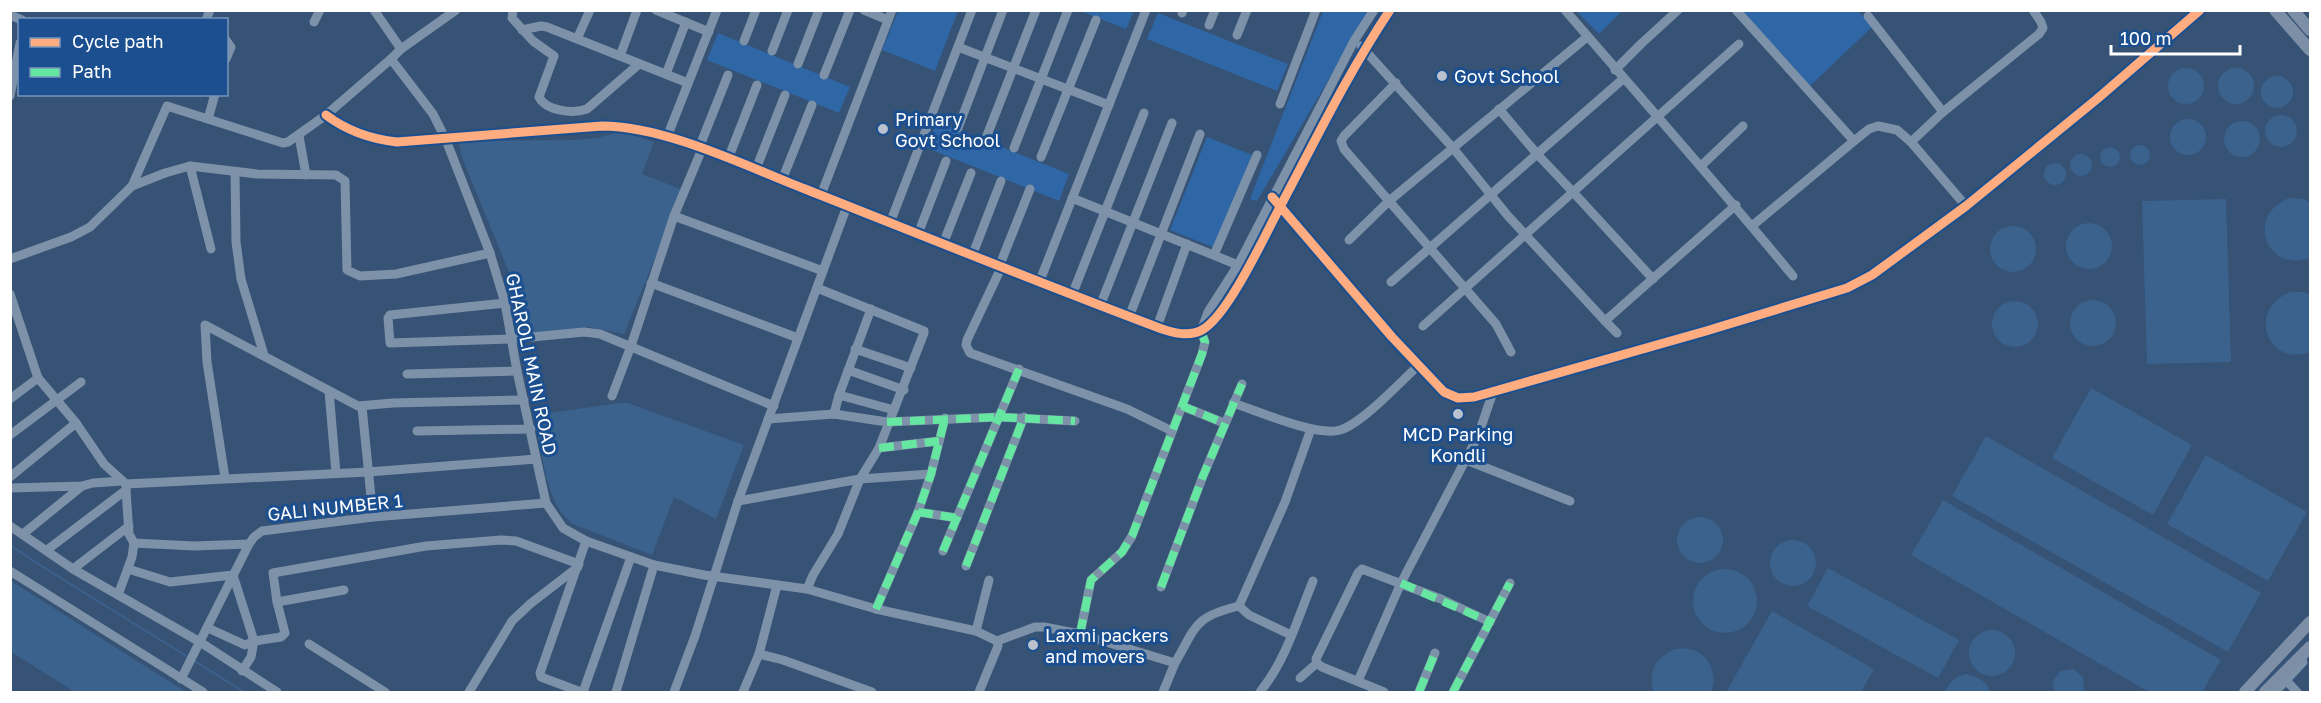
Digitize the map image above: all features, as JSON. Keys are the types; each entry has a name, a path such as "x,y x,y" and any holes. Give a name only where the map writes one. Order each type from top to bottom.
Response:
{"main road":[{"path":"2275,10 2310,50"},
{"path":"2293,10 2310,30"},
{"path":"2245,693 2310,622"},
{"path":"2265,693 2284,678 2310,646"}],"street":[{"path":"314,22 320,10"},
{"path":"374,10 401,49"},
{"path":"10,259 71,237 90,227 132,186 167,106 283,143 299,136 401,49 456,10"},
{"path":"513,10 512,18 522,30 538,46 554,56 540,99 547,105 568,111 580,112 587,109 639,64"},
{"path":"577,39 590,10"},
{"path":"620,56 637,10"},
{"path":"656,10 709,32"},
{"path":"667,137 717,10"},
{"path":"744,41 756,10"},
{"path":"772,51 788,10"},
{"path":"798,64 819,10"},
{"path":"824,75 850,10"},
{"path":"864,10 888,20"},
{"path":"821,195 892,10"},
{"path":"890,223 972,10"},
{"path":"958,128 1003,10"},
{"path":"986,138 1036,10"},
{"path":"1014,148 1068,10"},
{"path":"1040,283 1146,10"},
{"path":"1209,26 1215,10"},
{"path":"1237,35 1247,10"},
{"path":"1280,104 1317,10"},
{"path":"1243,267 1272,197 1354,41 1374,10"},
{"path":"1080,634 1091,580 1128,545 1202,354 1204,342 1201,331 1208,312 1243,267 1280,206 1364,49 1390,10"},
{"path":"1565,10 1615,70 1736,205 1793,276"},
{"path":"1615,70 1678,10"},
{"path":"1736,10 1854,141"},
{"path":"1911,142 1943,112 2039,34 2043,27 2042,22 2033,10"},
{"path":"1272,197 1444,392 1458,398 1474,397 1847,288 1872,275 1966,206 2097,99 2200,10"},
{"path":"1869,12 1943,112"},
{"path":"1041,157 1096,20"},
{"path":"666,74 686,22"},
{"path":"522,30 544,26 688,83"},
{"path":"1349,240 1389,201 1587,37"},
{"path":"1354,41 1396,83 1526,234 1617,333"},
{"path":"1424,326 1465,286 1738,44"},
{"path":"958,47 1109,105"},
{"path":"10,96 16,48"},
{"name":"GHAROLI MAIN ROAD","path":"391,59 433,114 446,140 490,253 506,303 517,371 546,503 563,528 586,541 654,565 715,577 807,589 876,609 976,631 997,642"},
{"path":"612,396 674,216 728,75"},
{"path":"1391,282 1623,79"},
{"path":"1396,83 1341,141 1344,149 1428,248 1465,286 1496,324 1511,352"},
{"path":"728,159 757,85"},
{"path":"756,170 785,95"},
{"path":"208,119 214,96"},
{"path":"782,180 812,105"},
{"path":"1499,109 1537,154 1653,279"},
{"path":"1072,296 1144,113"},
{"path":"326,115 354,132 383,141 446,140 602,126 633,128 667,137 728,159 1129,317 1179,334 1201,331"},
{"path":"1100,306 1172,123"},
{"path":"1701,166 1743,126"},
{"path":"1752,226 1869,129 1878,126 1897,129 1966,206"},
{"path":"1129,317 1200,134"},
{"path":"299,136 306,175"},
{"path":"1214,255 1257,155"},
{"path":"918,234 946,162"},
{"path":"132,186 190,166 235,172 336,175 345,181 347,270 355,276 396,274 490,253"},
{"path":"190,166 211,249"},
{"path":"235,172 236,242 241,279 264,356"},
{"path":"943,244 971,173"},
{"path":"972,256 1001,181"},
{"path":"1030,189 1000,267 966,345 970,353 1127,409 1172,431"},
{"path":"1072,198 1243,267"},
{"path":"1605,321 1736,205"},
{"path":"674,693 715,577 738,501 847,206"},
{"path":"674,216 823,271"},
{"path":"1157,327 1187,244"},
{"path":"651,283 798,338"},
{"path":"807,589 838,534 860,479 879,448 887,422 904,390 924,331 817,288"},
{"path":"10,294 38,378 76,423 104,464 125,485 129,534 134,543 128,569 118,595"},
{"path":"506,303 390,315 388,318 390,343 511,339 584,332 600,334 774,406"},
{"path":"834,414 871,309"},
{"path":"225,478 207,362 204,326 207,325 353,405 362,407 393,403 524,400"},
{"path":"855,350 911,368"},
{"path":"1233,403 1311,429 1331,432 1354,424 1419,365"},
{"path":"943,551 1019,369"},
{"path":"848,370 904,390"},
{"path":"407,374 517,371"},
{"path":"10,399 38,378"},
{"path":"10,435 81,382"},
{"path":"1161,587 1224,423 1242,384"},
{"path":"329,391 336,473"},
{"path":"1358,681 1401,583 1478,436 1493,392"},
{"path":"839,395 894,410"},
{"path":"1182,406 1224,423"},
{"path":"362,407 373,517"},
{"path":"768,419 834,414 887,422 999,417 1075,421"},
{"path":"966,566 1024,417"},
{"path":"876,609 918,512 931,474 945,418"},
{"path":"10,477 76,423"},
{"path":"417,431 531,429"},
{"path":"1239,606 1284,502 1311,429"},
{"path":"879,448 939,441"},
{"path":"10,488 81,486 93,483 125,485 536,459"},
{"path":"1466,460 1570,501"},
{"path":"738,501 860,479 931,474"},
{"path":"48,550 125,485"},
{"path":"23,534 81,486"},
{"name":"GALI NUMBER 1","path":"249,544 262,531 373,517 546,503"},
{"path":"918,512 957,519"},
{"path":"10,526 73,568 277,693"},
{"path":"73,568 129,526"},
{"path":"207,628 245,645 284,635 273,573 426,546 508,540 578,565"},
{"path":"586,541 540,676 582,693 631,557"},
{"path":"134,543 194,546 249,544 182,676"},
{"path":"469,693 512,621 578,565"},
{"path":"616,693 654,565"},
{"path":"128,569 170,582 233,575"},
{"path":"1300,678 1317,663 1318,654 1362,569 1401,583 1490,622"},
{"path":"10,571 182,676 203,693"},
{"path":"233,575 254,641 251,657 242,671"},
{"path":"976,631 989,580"},
{"path":"1260,693 1281,661 1313,582"},
{"path":"1453,693 1510,583"},
{"path":"743,693 759,654 777,585"},
{"path":"277,602 344,590"},
{"path":"1239,606 1249,615 1291,634"},
{"path":"1165,692 1175,663 1204,617 1239,606"},
{"path":"979,693 996,651 997,642 1040,627 1080,634 1175,663"},
{"path":"309,645 385,693"},
{"path":"1419,693 1435,653"},
{"path":"2275,693 2284,678 2310,653"},
{"path":"759,654 783,660 872,693"},
{"path":"1317,663 1384,693"},
{"path":"2284,678 2297,693"}],"shaded area":[{"path":"1576,10 1622,11 1599,34"},
{"path":"898,11 958,11 935,71 882,50"},
{"path":"1080,11 1134,11 1126,29"},
{"path":"1323,11 1369,11 1257,201 1250,199"},
{"path":"1739,11 1858,11 1873,26 1810,86"},
{"path":"1158,13 1288,64 1277,91 1147,39"},
{"path":"718,33 850,87 839,113 707,60"},
{"path":"2186,68 2199,73 2204,86 2199,99 2186,104 2173,99 2168,86 2173,73"},
{"path":"2236,68 2249,73 2254,86 2249,99 2236,104 2223,99 2218,86 2223,73"},
{"path":"2277,76 2288,81 2293,92 2288,103 2277,108 2266,103 2261,92 2266,81"},
{"path":"2281,115 2292,120 2297,131 2292,142 2281,147 2270,142 2265,131 2270,120"},
{"path":"2188,119 2201,124 2206,137 2201,150 2188,155 2175,150 2170,137 2175,124"},
{"path":"937,121 1069,174 1059,201 927,148"},
{"path":"2242,121 2255,126 2260,139 2255,152 2242,157 2229,152 2224,139 2229,126"},
{"path":"622,131 654,142 642,174 683,190 624,334 589,327 523,336 513,282 463,160 458,141 574,140 597,138"},
{"path":"1207,137 1252,155 1215,248 1170,230"},
{"path":"2140,145 2147,148 2150,155 2147,162 2140,165 2133,162 2130,155 2133,148"},
{"path":"2110,147 2117,150 2120,157 2117,164 2110,167 2103,164 2100,157 2103,150"},
{"path":"2081,154 2089,157 2092,165 2089,173 2081,176 2073,173 2070,165 2073,157"},
{"path":"2055,163 2063,166 2066,174 2063,182 2055,185 2047,182 2044,174 2047,166"},
{"path":"2289,198 2310,202 2310,258 2295,261 2282,258 2266,241 2267,217 2275,206"},
{"path":"2226,199 2231,362 2147,364 2142,201"},
{"path":"2089,223 2105,230 2112,246 2105,262 2089,269 2073,262 2066,246 2073,230"},
{"path":"2013,226 2029,233 2036,249 2029,265 2013,272 1997,265 1990,249 1997,233"},
{"path":"2290,292 2304,292 2310,295 2310,352 2295,355 2283,352 2274,345 2268,335 2266,323 2269,311 2277,300"},
{"path":"2093,300 2109,307 2116,323 2109,339 2093,346 2077,339 2070,323 2077,307"},
{"path":"2015,301 2031,308 2038,324 2031,340 2015,347 1999,340 1992,324 1999,308"},
{"path":"2091,388 2192,445 2153,515 2052,458"},
{"path":"628,403 744,445 716,519 674,497 652,555 573,524 556,503 542,459 535,415"},
{"path":"1986,436 2261,593 2228,652 1952,496"},
{"path":"2206,455 2307,512 2268,581 2167,524"},
{"path":"1943,500 2221,660 2202,692 2149,692 1911,555"},
{"path":"1700,517 1716,524 1723,540 1716,556 1700,563 1684,556 1677,540 1684,524"},
{"path":"1793,540 1809,547 1816,563 1809,579 1793,586 1777,579 1770,563 1777,547"},
{"path":"1828,568 1959,640 1938,678 1807,606"},
{"path":"1725,569 1743,575 1751,583 1757,601 1751,619 1743,627 1725,633 1707,627 1699,619 1693,601 1699,583 1707,575"},
{"path":"10,581 186,692 75,692 11,652"},
{"path":"1772,611 1874,669 1861,692 1726,692"},
{"path":"1992,630 2008,637 2015,653 2008,669 1992,676 1976,669 1969,653 1976,637"},
{"path":"1675,649 1697,651 1707,660 1714,679 1711,692 1654,692 1652,678 1655,666 1663,656"},
{"path":"2073,669 2083,677 2082,692 2054,692 2053,681 2060,671"},
{"path":"1965,674 1980,679 1990,692 1945,692 1952,681"}],"waterway":[{"path":"10,545 188,657"},
{"path":"193,660 244,692"}],"marked path":[{"path":"1080,634 1091,580 1122,552 1132,536 1202,354 1205,342 1201,331"},
{"path":"943,551 1019,369"},
{"path":"1161,587 1203,476 1242,384"},
{"path":"1182,406 1224,423"},
{"path":"887,422 999,417 1075,421"},
{"path":"966,566 1024,417"},
{"path":"876,609 918,512 931,474 945,418"},
{"path":"879,448 939,441"},
{"path":"918,512 957,518"},
{"path":"1401,583 1490,622"},
{"path":"1453,692 1510,583"},
{"path":"1419,692 1435,653"}],"cycle path":[{"path":"326,115 342,126 359,133 397,142 602,126 652,133 705,149 1162,329 1187,334 1202,330 1212,322 1234,292 1256,255 1346,83 1390,10"},
{"path":"1272,197 1392,337 1444,392 1458,398 1474,397 1847,288 1872,275 1966,206 2097,99 2200,10"}],"place":[{"name":"Govt School","path":"1442,76"},
{"name":"Primary Govt School","path":"883,129"},
{"name":"MCD Parking Kondli","path":"1458,414"},
{"name":"Laxmi packers and movers","path":"1033,645"}]}
